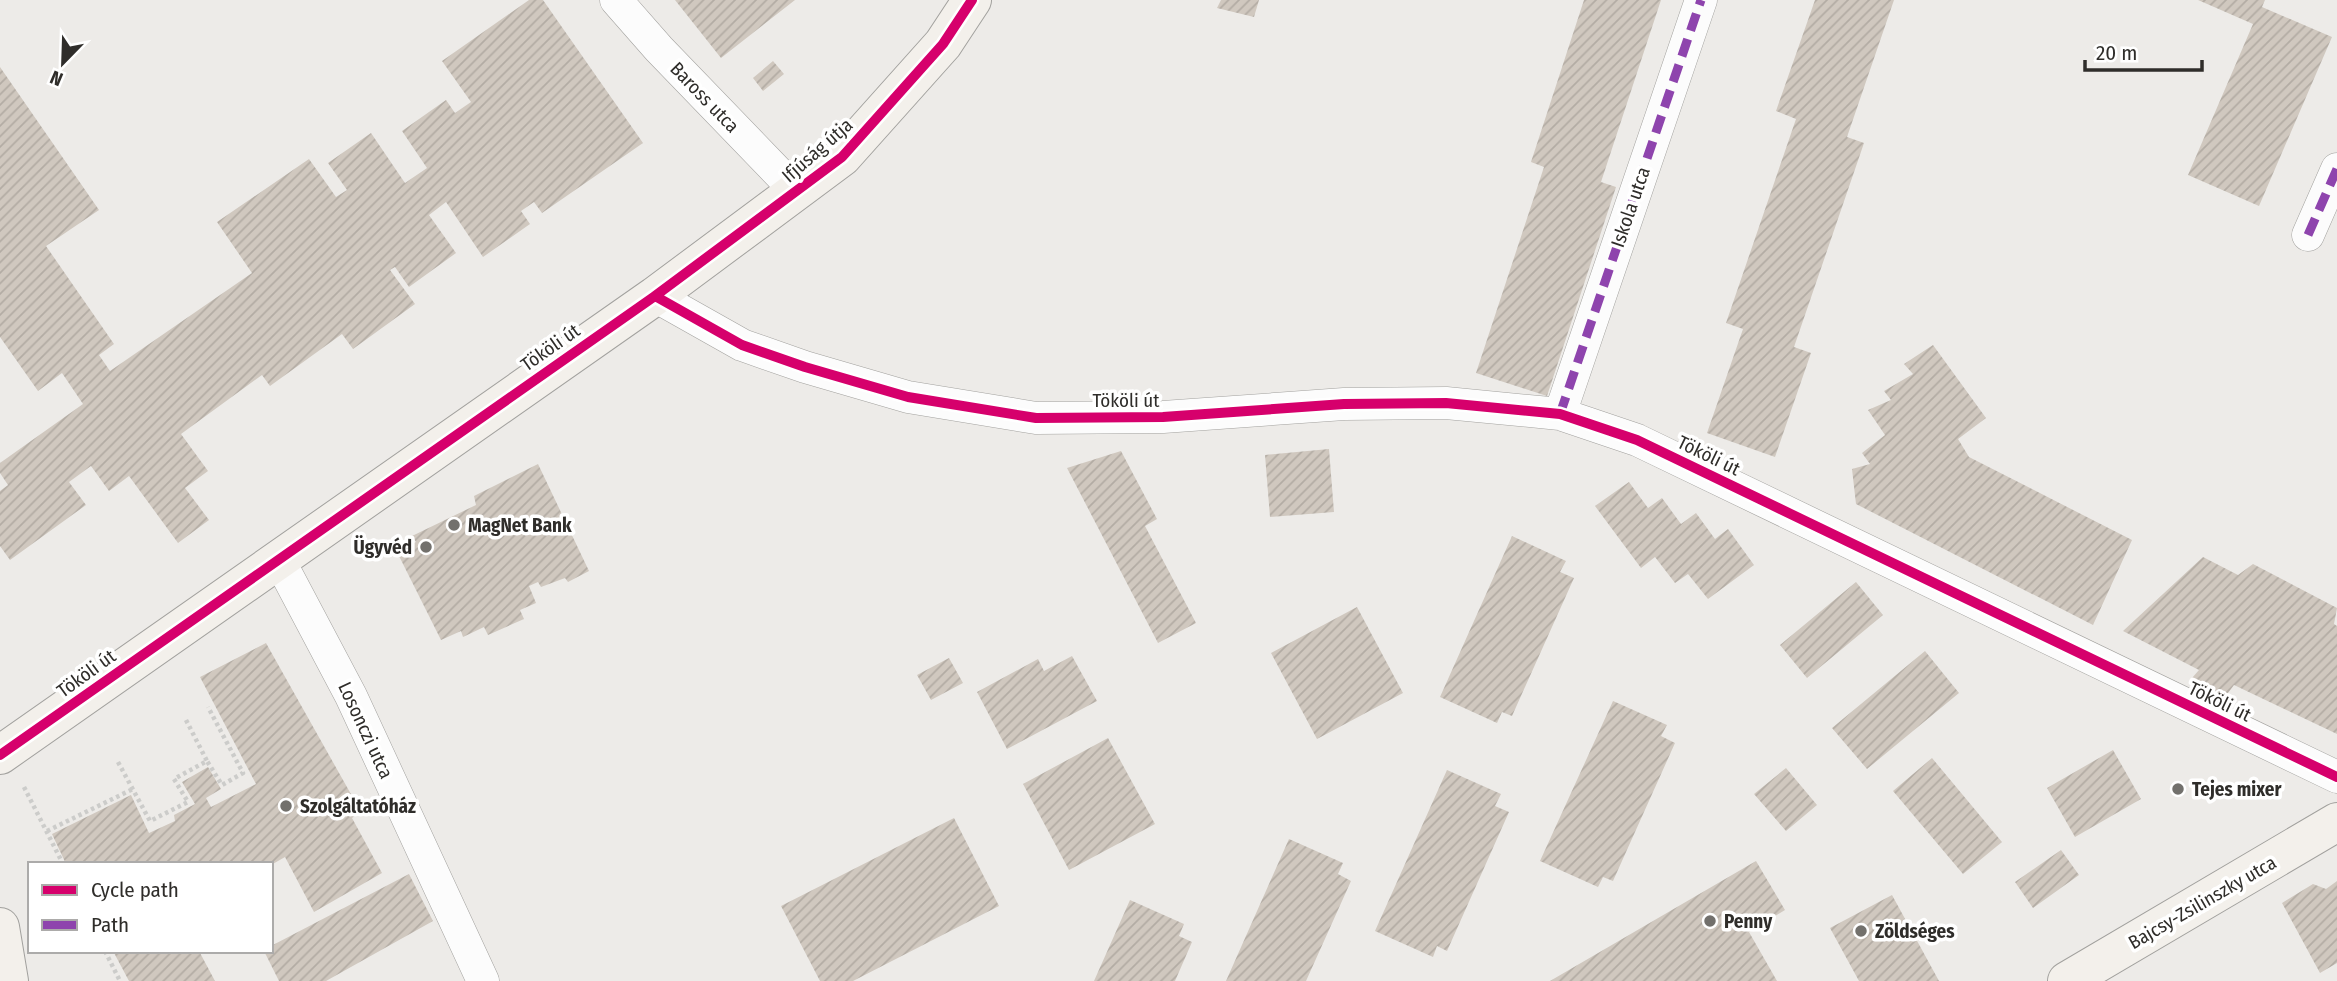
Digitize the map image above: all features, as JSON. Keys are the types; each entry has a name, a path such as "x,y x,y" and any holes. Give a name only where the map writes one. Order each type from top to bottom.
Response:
{"street":[{"name":"Baross utca","path":"616,0 659,49 797,192"},
{"name":"Ifjúság útja","path":"655,296 842,157 943,44 972,0"},
{"name":"Iskola utca","path":"1560,414 1701,0"},
{"path":"2308,235 2337,169"},
{"name":"Tököli út","path":"9,766 278,558 655,296 742,345 805,367 908,397 1036,418 1163,418 1344,404 1395,403 1446,403 1560,414 1637,440 2337,777"},
{"name":"Losonczi utca","path":"278,558 351,696 484,981"},
{"name":"Bajcsy-Zsilinszky utca","path":"2067,981 2337,822"},
{"path":"0,927 9,981"}],"path":[{"path":"186,720 222,785 243,772 208,707"},
{"path":"118,762 150,821 188,802 174,779 207,761"},
{"path":"9,766 62,862"},
{"path":"47,831 133,789"},
{"path":"107,953 120,981"}],"building":[{"path":"529,0 543,0 643,143 542,213 534,202 521,211 530,224 483,257 446,202 429,215 456,253 409,287 395,267 390,270 415,304 353,349 342,334 270,386 262,375 181,434 208,471 185,488 209,520 178,543 129,476 109,491 91,466 69,482 86,505 10,560 0,546 0,491 8,485 0,473 0,463 83,404 62,373 38,391 0,337 0,67 99,210 46,246 114,344 99,355 110,371 252,273 217,222 309,159 336,197 347,190 328,163 371,133 405,183 427,168 402,131 446,100 455,113 471,102 442,61"},
{"path":"675,0 795,0 721,58"},
{"path":"1221,0 1259,0 1254,17 1217,8"},
{"path":"1584,0 1661,0 1601,182 1616,187 1547,396 1476,373 1544,167 1531,162"},
{"path":"1815,0 1894,0 1847,137 1864,143 1794,347 1811,353 1775,457 1707,433 1743,329 1726,323 1796,119 1776,111"},
{"path":"2198,0 2265,0 2262,7 2332,37 2259,206 2188,175 2253,24"},
{"path":"773,61 784,74 763,91 753,78"},
{"path":"1933,345 1986,418 1958,439 1969,457 2132,540 2093,625 1856,504 1852,469 1870,464 1862,453 1885,435 1868,410 1891,400 1884,391 1913,374 1904,364"},
{"path":"1329,449 1334,512 1270,517 1265,455"},
{"path":"1121,451 1157,519 1145,526 1196,623 1158,643 1067,468"},
{"path":"538,464 589,571 568,582 565,578 541,587 538,582 529,586 536,603 520,610 524,619 488,635 484,627 463,637 461,631 441,640 397,552 416,542 412,536 476,505 474,496"},
{"path":"1629,482 1648,508 1662,498 1681,524 1696,513 1715,539 1728,529 1754,565 1708,599 1688,574 1675,583 1655,557 1641,568 1595,506"},
{"path":"1512,536 1566,561 1560,572 1574,578 1512,716 1502,712 1497,723 1440,697"},
{"path":"2203,557 2238,575 2253,564 2337,608 2334,624 2337,626 2337,734 2234,685 2225,697 2192,678 2199,670 2123,631"},
{"path":"1856,582 1883,615 1807,678 1780,645"},
{"path":"1357,607 1403,693 1317,739 1271,653"},
{"path":"266,643 361,812 352,818 382,873 314,912 285,857 273,864 65,862 52,834 131,795 149,833 175,821 174,815 195,804 182,782 208,767 221,789 206,798 211,807 256,784 200,677"},
{"path":"1925,651 1959,693 1867,769 1832,728"},
{"path":"1072,656 1097,701 1007,749 977,692 1038,659 1044,671"},
{"path":"949,658 963,683 931,700 917,675"},
{"path":"1613,701 1667,725 1661,736 1675,743 1613,881 1603,877 1598,887 1540,861"},
{"path":"1108,738 1155,824 1069,870 1023,784"},
{"path":"2113,750 2141,799 2075,837 2047,788"},
{"path":"1932,758 2002,842 1963,874 1893,791"},
{"path":"1786,768 1817,805 1786,831 1754,794"},
{"path":"1447,770 1501,794 1495,806 1509,812 1447,951 1437,946 1433,957 1375,931"},
{"path":"954,818 999,906 853,981 820,981 781,906"},
{"path":"1289,839 1343,863 1338,874 1351,881 1306,981 1226,981"},
{"path":"2061,850 2079,875 2033,908 2015,882"},
{"name":"Penny","path":"1756,861 1785,910 1749,932 1777,981 1550,981"},
{"path":"409,874 433,921 326,981 279,981 265,953 273,953 273,945"},
{"path":"2337,881 2337,963 2320,973 2282,903 2313,884 2326,889"},
{"path":"1892,895 1939,981 1859,981 1830,928"},
{"path":"1130,900 1184,924 1179,936 1192,942 1175,981 1094,981"},
{"path":"114,953 200,953 215,981 129,981"}],"marked path":[{"path":"1560,414 1701,0"},
{"path":"2308,235 2337,169"}],"cycle path":[{"path":"0,755 655,296 842,157 943,44 972,0"},
{"path":"655,296 742,345 805,367 908,397 1036,418 1163,417 1344,404 1446,403 1560,414 1637,440 2337,777"}],"place":[{"name":"MagNet Bank","path":"454,525"},
{"name":"Ügyvéd","path":"426,547"},
{"name":"Tejes mixer","path":"2178,789"},
{"name":"Szolgáltatóház","path":"286,806"},
{"name":"Penny","path":"1710,921"},
{"name":"Zöldséges","path":"1861,931"}]}
